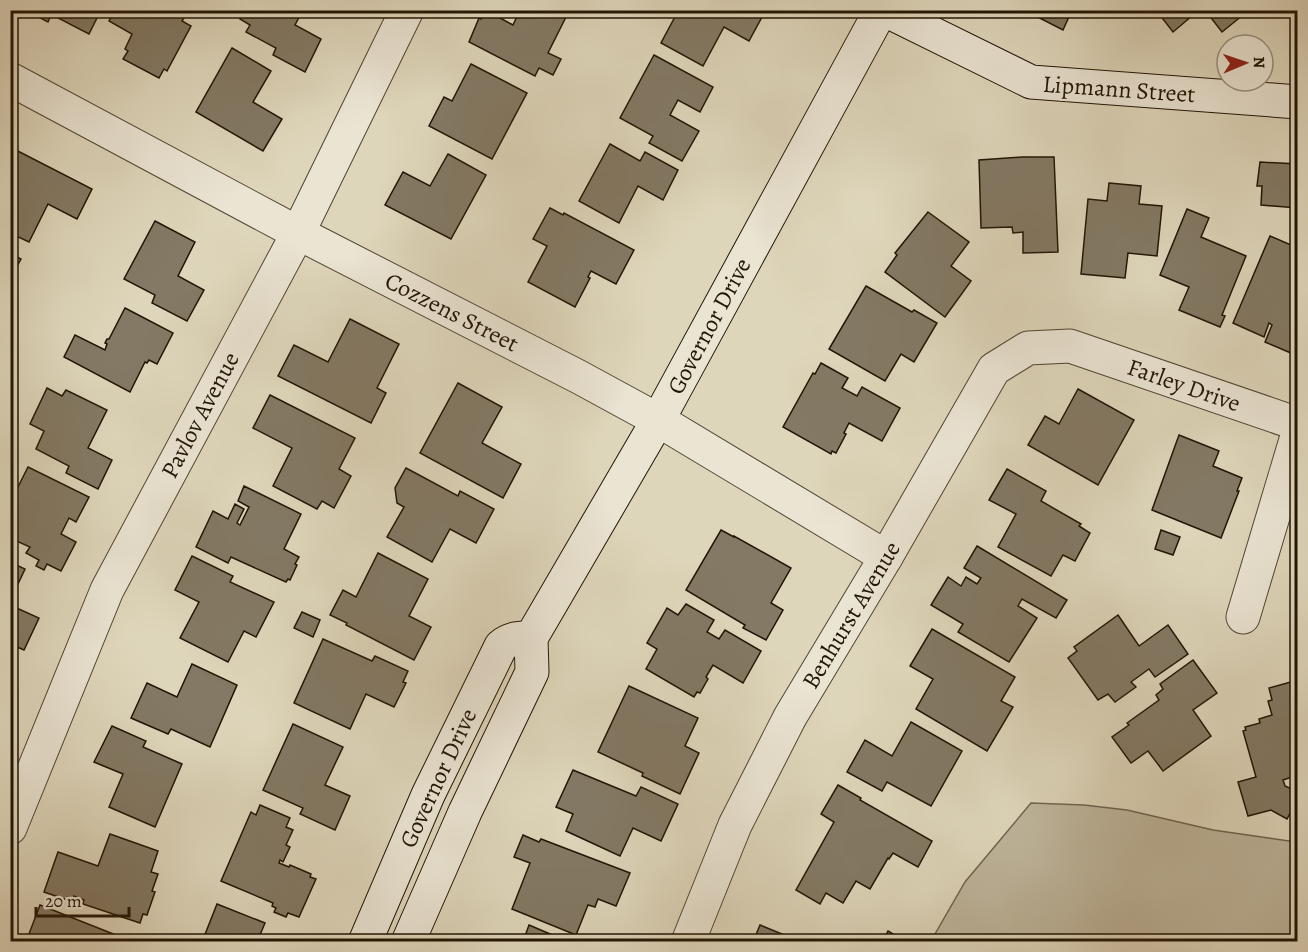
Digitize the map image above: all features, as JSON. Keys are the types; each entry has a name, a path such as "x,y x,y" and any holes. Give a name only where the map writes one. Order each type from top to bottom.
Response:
{"street":[{"name":"Pavlov Avenue","path":"10,828 107,590 298,233 407,10"},
{"name":"Lipmann Street","path":"883,10 1031,82 1298,102"},
{"name":"Governor Drive","path":"408,942 465,812 532,672 531,638 658,420 883,10"},
{"name":"Cozzens Street","path":"10,80 658,420 886,558"},
{"name":"Farley Drive","path":"1070,346 1298,424"},
{"name":"Benhurst Avenue","path":"688,942 735,825 790,717 886,558 994,369 1028,348 1070,346"},
{"path":"1243,617 1298,433"},
{"name":"Governor Drive","path":"365,942 428,795 501,646 515,638 531,638"}],"shaded area":[{"path":"1031,803 1084,805 1127,810 1213,830 1289,841 1297,838 1297,941 931,941 965,882"}],"building":[{"path":"25,10 53,10 48,22"},
{"path":"62,10 101,10 89,34 58,18"},
{"path":"115,10 174,10 185,16 182,21 191,26 167,71 164,69 159,78 123,59 128,51 125,49 132,34 109,21"},
{"path":"245,10 303,10 295,25 321,39 305,72 273,55 276,48 246,32 250,25 240,19"},
{"path":"485,10 513,25 520,10 569,11 548,53 561,59 553,75 539,68 535,76 469,42"},
{"path":"673,10 750,10 762,17 749,41 724,27 703,66 661,43 677,13"},
{"path":"1024,10 1072,10 1063,30"},
{"path":"1156,10 1199,10 1173,32"},
{"path":"1205,10 1239,10 1243,15 1222,32"},
{"path":"232,48 271,71 253,102 282,119 263,151 196,112"},
{"path":"654,55 713,87 700,112 678,100 670,115 699,131 682,161 649,143 653,136 620,118"},
{"path":"471,64 527,93 492,159 429,126 444,97 452,101"},
{"path":"610,144 640,161 645,152 678,170 663,200 638,186 619,223 579,201"},
{"path":"10,147 92,189 77,219 48,204 29,242 10,233"},
{"path":"448,154 486,175 451,239 385,205 403,172 430,186"},
{"path":"1054,157 1058,252 1023,253 1023,232 1013,233 1012,227 981,228 979,160"},
{"path":"1260,162 1298,164 1298,208 1261,205 1262,186 1257,186"},
{"path":"1109,183 1141,186 1139,204 1162,206 1157,256 1128,253 1125,278 1081,274 1088,199 1107,201"},
{"path":"550,208 634,250 616,284 591,271 588,277 590,278 575,307 528,282 547,246 533,239"},
{"path":"1187,209 1209,218 1201,237 1246,256 1222,315 1225,316 1220,327 1179,310 1189,287 1160,275"},
{"path":"928,212 969,242 951,266 971,281 945,317 885,272 897,255 895,253"},
{"path":"155,221 195,242 178,276 204,290 187,321 152,303 155,295 124,279"},
{"path":"1270,236 1298,248 1295,262 1298,264 1298,356 1265,342 1272,325 1269,323 1264,337 1233,323"},
{"path":"10,253 21,259 10,279"},
{"path":"866,286 937,323 914,362 901,354 885,381 829,349"},
{"path":"125,308 173,333 157,364 149,360 145,362 130,392 64,357 75,335 105,350 107,344 105,343"},
{"path":"350,319 399,344 377,388 386,393 371,423 278,376 294,345 328,362"},
{"path":"821,363 848,378 842,388 857,396 862,387 900,408 882,441 849,423 836,453 832,451 831,454 783,427"},
{"path":"458,383 502,407 482,443 521,464 503,498 420,453"},
{"path":"47,388 62,396 66,390 107,410 88,448 112,460 98,489 66,473 69,466 36,449 44,431 30,424"},
{"path":"1078,389 1134,420 1098,485 1028,445 1045,416 1059,424"},
{"path":"270,395 355,438 339,469 351,476 334,508 322,501 317,509 273,486 292,448 253,428"},
{"path":"1179,435 1219,451 1213,466 1242,478 1221,538 1152,510"},
{"path":"28,467 89,497 76,522 69,518 61,534 76,542 61,571 47,564 44,570 36,566 39,560 26,553 30,547 10,538 10,503"},
{"path":"406,468 458,496 460,491 494,509 476,543 450,529 432,562 387,537 404,507 397,503 395,488"},
{"path":"1007,469 1046,491 1041,501 1081,524 1079,526 1090,533 1075,561 1063,555 1051,576 998,547 1016,514 989,500"},
{"path":"244,486 301,514 284,549 299,557 290,580 286,582 231,557 228,563 196,547 213,511 228,519 235,504 244,509 237,523 240,525 249,507 238,501"},
{"path":"721,530 791,568 771,603 783,610 766,640 743,628 745,625 686,590"},
{"path":"1161,530 1180,537 1173,555 1155,549"},
{"path":"977,546 1067,600 1056,618 1022,599 1018,606 1037,618 1009,662 958,632 963,624 931,605 948,577 961,586 966,577 977,584 981,578 964,568"},
{"path":"378,553 428,579 409,616 431,627 414,660 330,615 343,590 356,597"},
{"path":"192,556 233,576 230,582 274,602 256,637 244,631 228,662 180,638 199,602 175,590"},
{"path":"10,562 25,569 10,601"},
{"path":"686,604 714,620 707,632 719,639 725,630 761,651 743,683 713,665 700,693 697,692 694,697 646,669 657,649 647,643 667,608 678,615"},
{"path":"10,605 39,618 24,650 10,644"},
{"path":"302,612 320,620 313,637 294,628"},
{"path":"1118,615 1139,646 1168,625 1188,654 1155,677 1149,669 1131,682 1136,687 1115,702 1108,694 1098,700 1068,658 1077,651 1074,647"},
{"path":"932,629 1015,677 1001,701 1013,707 987,751 916,709 933,679 910,666"},
{"path":"323,639 372,661 375,656 408,671 403,682 406,683 394,707 366,694 350,729 294,703"},
{"path":"1193,660 1217,693 1193,710 1211,736 1163,771 1148,751 1131,763 1112,737 1159,700 1156,695 1163,689 1160,684"},
{"path":"192,664 237,685 210,747 171,729 168,734 131,718 147,683 177,697"},
{"path":"1298,680 1298,775 1283,780 1285,786 1298,792 1298,799 1287,819 1271,810 1248,816 1238,782 1256,777 1243,731 1246,730 1245,727 1260,723 1259,719 1272,715 1268,701 1272,700 1269,688"},
{"path":"629,686 698,718 685,746 699,753 680,794 642,776 643,773 598,752"},
{"path":"911,722 962,751 931,806 887,782 882,791 847,772 865,740 892,756"},
{"path":"293,724 343,747 325,785 350,796 335,830 300,814 303,808 263,790"},
{"path":"112,726 146,741 143,747 182,764 155,827 109,807 123,774 94,762"},
{"path":"573,770 636,796 641,787 678,804 661,841 633,828 620,856 566,831 573,814 556,807"},
{"path":"838,785 932,841 918,867 893,853 870,889 856,881 843,903 826,893 820,904 796,890 834,822 821,814"},
{"path":"260,805 290,818 286,827 293,830 286,845 290,847 283,862 280,860 279,863 311,874 310,877 316,879 299,917 288,913 286,917 274,912 276,908 272,906 273,903 221,881 251,812 256,815"},
{"path":"110,834 158,851 151,872 158,874 152,891 155,892 147,915 143,914 140,923 83,904 84,900 74,896 73,902 44,892 58,852 98,866"},
{"path":"523,835 539,842 541,839 630,873 616,906 598,899 595,907 588,905 576,935 512,909 530,863 514,857"},
{"path":"217,904 265,923 257,942 202,942"},
{"path":"40,905 126,939 125,942 34,942 27,939"},
{"path":"529,925 569,942 523,942"},
{"path":"760,925 799,941 799,942 753,942"},
{"path":"888,931 906,942 882,942"}]}
